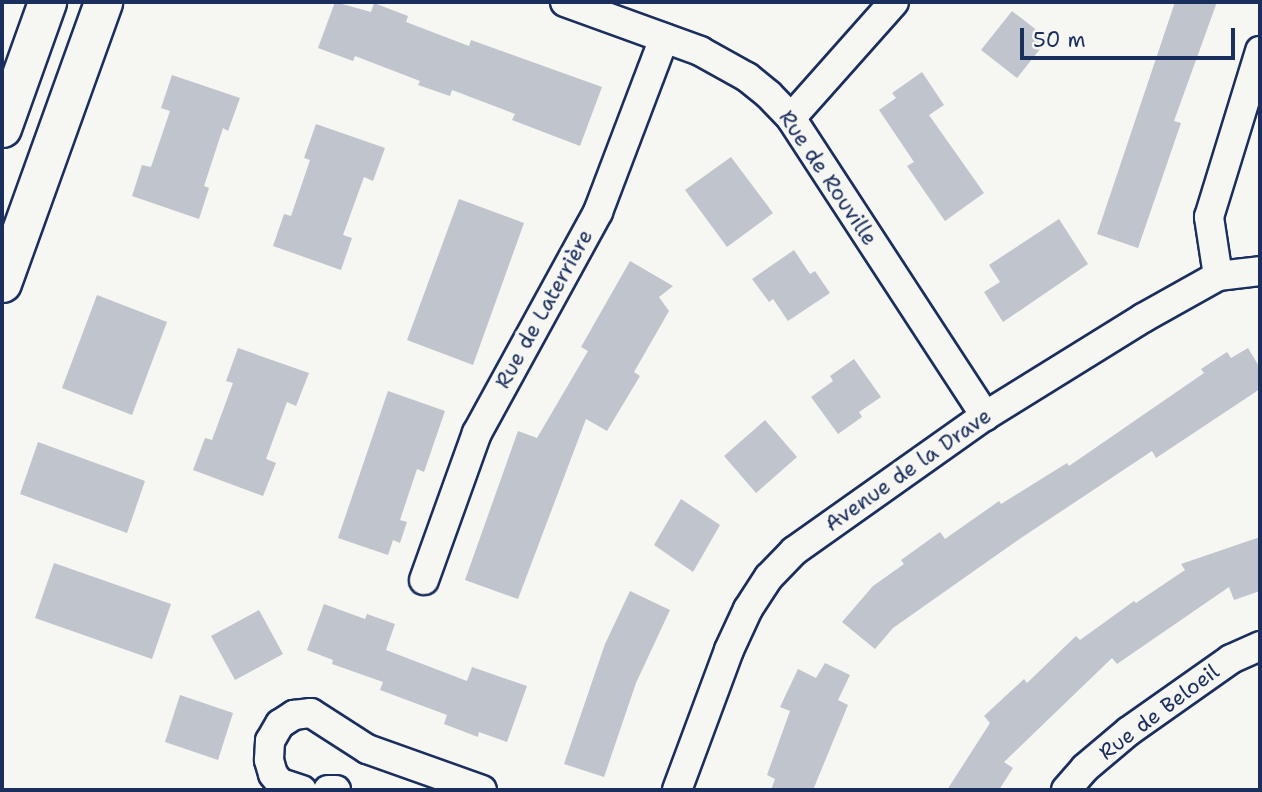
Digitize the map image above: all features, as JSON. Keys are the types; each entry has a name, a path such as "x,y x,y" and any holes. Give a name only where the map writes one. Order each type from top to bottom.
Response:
{"main road":[{"path":"2,128 47,2"},
{"path":"2,283 103,2"}],"street":[{"name":"Rue de Rouville","path":"565,2 700,51 747,78 792,118 985,416"},
{"path":"792,118 894,2"},
{"name":"Rue de Laterrière","path":"424,580 477,433 598,212 664,38"},
{"path":"1218,276 1209,217 1260,51"},
{"name":"Avenue de la Drave","path":"677,790 729,649 748,609 769,577 793,551 985,416 1143,318 1218,276 1260,271"},
{"name":"Rue de Beloeil","path":"1066,790 1086,768 1129,731 1231,659 1260,646"},
{"path":"302,790 280,783 273,774 269,760 270,741 280,724 294,715 311,713 367,749 482,790"},
{"path":"328,790 336,790"}],"building":[{"path":"335,2 371,12 374,3 408,16 406,22 469,46 471,40 602,87 580,146 512,120 515,114 452,90 450,96 418,85 420,81 355,56 353,61 318,48"},
{"path":"1175,2 1217,2 1174,121 1181,123 1138,248 1097,234"},
{"path":"1012,11 1048,39 1017,78 981,50"},
{"path":"922,72 944,105 929,115 984,193 945,221 907,166 914,162 879,110 896,98 892,93"},
{"path":"172,75 240,98 228,131 223,128 204,186 209,188 199,219 132,196 142,165 151,167 170,111 161,108"},
{"path":"316,124 385,148 373,181 364,177 343,235 352,238 341,270 273,246 284,214 291,216 310,160 304,158"},
{"path":"731,157 773,213 727,247 685,190"},
{"path":"459,199 524,223 473,365 407,340"},
{"path":"1059,219 1088,264 1003,322 984,292 1000,282 989,265"},
{"path":"794,250 810,274 815,271 830,293 788,321 773,299 769,302 752,279"},
{"path":"630,261 673,286 659,297 669,311 634,372 640,376 607,431 586,419 518,599 465,580 518,431 537,438 588,351 581,347"},
{"path":"97,295 167,322 132,415 62,388"},
{"path":"238,348 309,373 296,406 287,402 266,459 276,463 263,496 193,470 205,438 212,440 233,383 226,381"},
{"path":"1248,348 1260,368 1260,389 1156,458 1152,451 1018,540 893,628 875,649 842,622 873,586 904,564 901,560 940,532 945,539 999,501 1001,504 1067,463 1069,466 1204,373 1201,369 1227,352 1231,358"},
{"path":"854,359 881,397 859,412 862,417 838,434 811,397 833,381 830,376"},
{"path":"388,391 445,411 424,472 417,469 400,520 407,522 400,543 393,540 388,555 338,538"},
{"path":"765,420 797,457 756,493 724,456"},
{"path":"38,442 145,481 127,533 20,494"},
{"path":"681,499 720,525 693,572 654,545"},
{"path":"1260,537 1260,591 1234,600 1229,587 1117,664 1112,658 1004,762 1013,768 999,790 947,790 990,723 984,716 1024,679 1027,683 1076,636 1080,640 1134,601 1136,603 1185,570 1181,564"},
{"path":"54,563 171,604 152,659 35,618"},
{"path":"630,591 670,610 636,683 604,777 564,764 605,644"},
{"path":"324,604 365,619 367,614 395,624 386,650 467,681 472,667 527,686 507,742 479,732 478,737 444,724 447,715 380,690 383,682 332,664 333,660 307,650"},
{"path":"259,610 283,654 235,680 211,636"},
{"path":"825,663 850,675 838,700 848,705 813,790 771,790 775,779 767,775 790,711 780,707 798,669 816,678"},
{"path":"180,695 233,713 218,760 165,742"}]}
